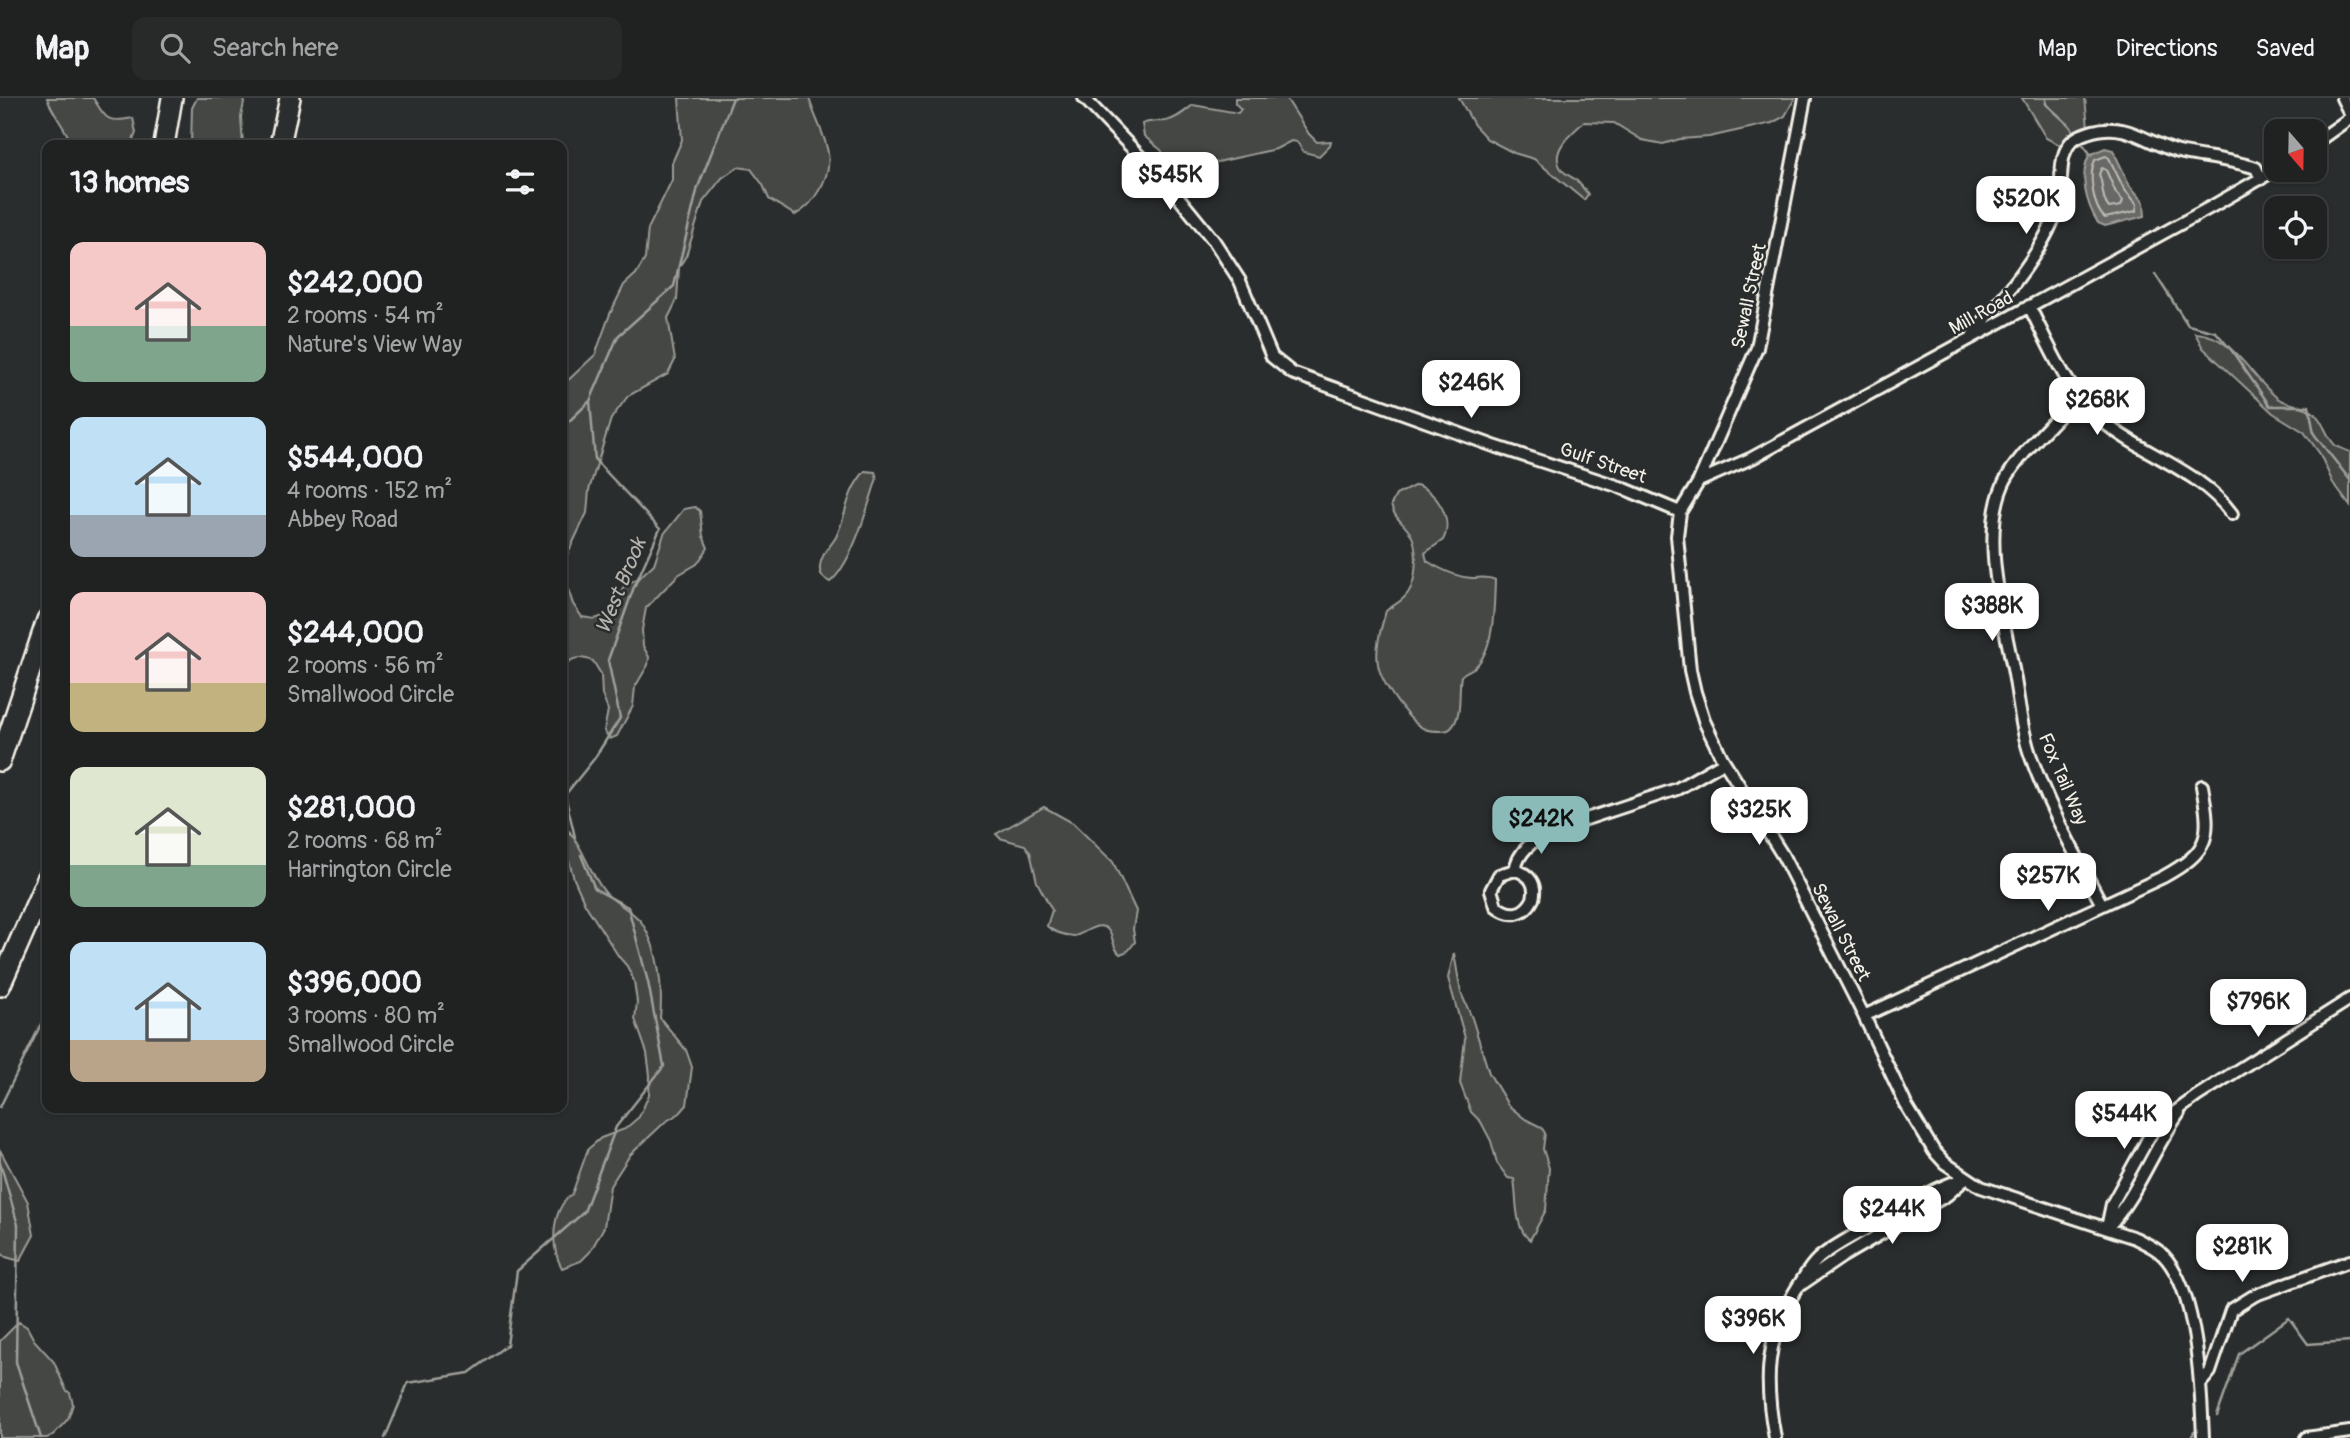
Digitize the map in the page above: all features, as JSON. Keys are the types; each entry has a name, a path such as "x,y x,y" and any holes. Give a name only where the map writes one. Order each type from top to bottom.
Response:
{"highway":[{"path":"165,140 172,98"},
{"path":"281,140 290,98"},
{"path":"0,761 42,635"},
{"path":"0,986 42,890"}],"street":[{"name":"Gulf Street","path":"1084,98 1175,193 1214,241 1241,284 1272,357 1292,373 1494,446 1620,487 1680,512"},
{"path":"2328,133 2350,116 2342,98"},
{"name":"Sewall Street","path":"1804,101 1757,348 1699,481 1680,512 1676,536 1690,670 1695,692 1705,723 1724,762 1783,856 1918,1128 1942,1160 1981,1187 2106,1228 2154,1248 2171,1265 2179,1280 2193,1327 2203,1438"},
{"path":"1969,340 2007,292 2045,235 2059,205 2066,148 2078,137 2110,127 2130,131 2180,152 2256,168 2261,179"},
{"name":"Mill Road","path":"1699,481 1752,458 2264,177"},
{"path":"2029,306 2078,396 2102,422 2206,486 2232,514"},
{"name":"Fox Tail Way","path":"2078,396 2014,466 2004,481 1995,519 1993,546 2029,753 2102,905"},
{"path":"1515,870 1517,860 1526,849 1550,831 1677,789 1724,762"},
{"path":"1864,1016 2186,864 2204,842 2208,828 2202,786"},
{"path":"1515,870 1530,878 1535,894 1527,909 1511,914 1496,906 1491,890 1499,875 1515,870"},
{"path":"2106,1228 2124,1209 2160,1143 2185,1105 2350,999"},
{"path":"1775,1438 1767,1391 1768,1363 1780,1320 1799,1286 1843,1256 1947,1195 1966,1178"},
{"path":"2200,1384 2210,1372 2231,1310 2255,1295 2350,1261"},
{"path":"2306,1438 2350,1432"}],"shaded area":[{"path":"47,98 93,98 108,118 133,118 136,133 133,140 70,140"},
{"path":"197,98 245,98 241,117 243,140 191,140 192,108"},
{"path":"679,98 809,98 826,145 828,167 825,179 815,196 795,215 769,199 751,169 738,167 722,178 703,202 686,256 679,267 677,300 668,318 675,360 668,374 628,396 611,419 589,490 587,513 567,555 567,381 595,355 624,285 636,274 645,259 648,229 672,180 672,163 682,140"},
{"path":"1235,98 1286,98 1309,134 1317,142 1331,141 1330,145 1319,156 1304,152 1297,142 1291,141 1276,149 1213,163 1186,176 1174,170 1161,150 1144,136 1142,124 1170,120 1193,105 1238,113 1241,109 1235,103"},
{"path":"1459,98 1795,98 1785,116 1772,123 1663,144 1642,140 1614,123 1584,122 1563,143 1558,163 1588,194 1584,200 1534,159 1514,153 1487,139 1474,125"},
{"path":"2022,98 2085,98 2089,137 2080,145 2058,144 2046,138"},
{"path":"2195,333 2221,341 2232,349 2279,399 2314,413 2335,445 2350,452 2350,506 2333,483 2320,454 2304,432 2273,413 2203,348"},
{"path":"865,471 875,472 877,478 852,549 838,574 830,582 821,574 821,562 840,528 850,495"},
{"path":"1416,485 1437,499 1445,515 1446,532 1443,540 1425,553 1427,561 1460,576 1495,580 1490,638 1482,659 1461,676 1457,717 1451,728 1445,731 1427,730 1411,719 1390,690 1380,671 1377,658 1380,631 1386,611 1408,593 1416,563 1413,539 1391,505 1396,495"},
{"path":"695,507 700,511 703,536 708,548 697,564 678,575 646,608 642,630 643,646 649,657 648,665 635,687 633,706 617,736 610,739 604,731 608,710 602,695 601,674 593,661 576,658 567,663 567,586 573,604 582,617 595,619 609,614 624,586 640,577 654,564 664,534 684,509"},
{"path":"1044,807 1073,823 1113,862 1136,911 1133,929 1135,942 1128,951 1120,954 1109,932 1103,927 1095,927 1074,936 1047,926 1052,910 1037,882 1030,852 1025,845 1000,838 996,834"},
{"path":"569,831 604,891 638,918 648,933 658,969 660,1018 686,1050 692,1067 687,1105 630,1155 610,1186 604,1227 590,1252 581,1261 562,1268 554,1240 560,1209 572,1194 588,1149 601,1138 625,1129 639,1117 649,1095 650,1075 647,1053 635,1019 637,1002 634,981 627,966 585,904 567,854"},
{"path":"1454,953 1461,993 1472,1018 1489,1073 1508,1105 1525,1119 1541,1127 1545,1133 1543,1149 1549,1168 1546,1210 1530,1240 1519,1221 1514,1179 1508,1178 1497,1163 1491,1141 1481,1122 1471,1112 1460,1083 1465,1038 1448,978"},
{"path":"0,1150 28,1202 34,1235 20,1261 0,1252"},
{"path":"19,1322 27,1327 34,1340 54,1362 73,1404 68,1419 47,1438 0,1438 0,1341"}],"water":[{"path":"2105,148 2113,150 2130,186 2144,202 2145,216 2105,226 2098,223 2087,198 2084,181 2089,155"}],"waterway":[{"name":"West Brook","path":"567,793 594,759 620,718 608,660 634,587 660,529 595,460 590,401 618,336 674,286 698,187 733,98"},
{"path":"2046,98 2046,104 2075,133"},
{"path":"2079,139 2092,156"},
{"path":"2155,274 2188,325 2216,332 2270,406 2309,406 2314,434 2350,480"},
{"path":"567,423 590,401"},
{"name":"West Brook","path":"567,803 575,837"},
{"name":"West Brook","path":"385,1438 408,1383 469,1373 507,1345 517,1271 584,1212 616,1127 664,1066 648,982 628,907 595,889 581,855"},
{"path":"0,1107 42,1022"},
{"path":"0,1162 18,1225 16,1362 41,1438"},
{"path":"2217,1416 2239,1354 2289,1318 2308,1344 2350,1341"},
{"path":"2191,1438 2194,1432"}]}
